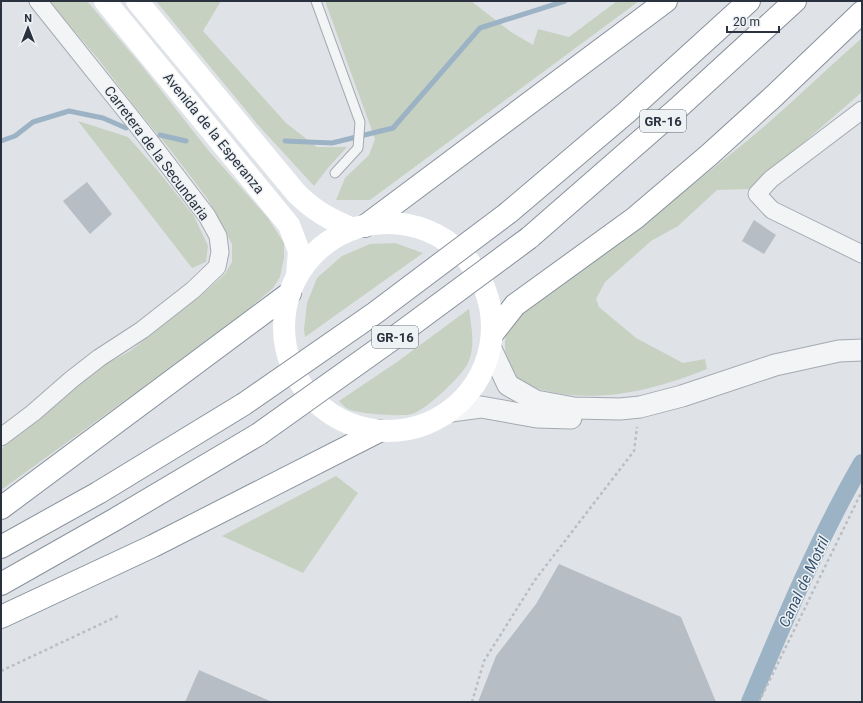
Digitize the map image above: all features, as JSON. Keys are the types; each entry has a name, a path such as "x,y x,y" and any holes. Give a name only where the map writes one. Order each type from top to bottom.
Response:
{"main road":[{"name":"Avenida de la Esperanza","path":"105,1 289,225 299,251 284,324 288,355 301,384 321,407 348,423 379,431"},
{"name":"Avenida de la Esperanza","path":"137,1 297,194 311,208 328,219 359,227"},
{"path":"1,508 167,386 293,284 312,256 331,240 359,227 666,1"},
{"name":"GR-16","path":"1,547 98,492 244,404 375,313 508,213 633,107 749,1"},
{"name":"GR-16","path":"1,584 114,520 259,434 391,340 529,238 678,108 795,1"},
{"path":"1,617 153,546 379,431 404,430 429,423 451,411 469,394 483,372 492,341 515,305 635,218 709,155 780,91 862,12"},
{"path":"359,227 397,223 428,231 456,248 477,272 490,301 492,341"}],"street":[{"name":"Carretera de la Secundaria","path":"1,437 33,413 77,374 142,330 193,290 217,267 220,252 218,236 207,216 145,135 38,1"},
{"path":"862,110 771,179 757,194 772,210 862,254"},
{"path":"492,341 508,385 536,401 574,408 630,408"},
{"path":"451,411 481,407 537,417 594,418 682,396 775,365 839,351 862,350"}],"lane":[{"path":"316,1 360,122 358,148 335,173"}],"path":[{"path":"472,702 484,661 536,580 634,451 630,408"},
{"path":"759,702 862,492"},
{"path":"1,671 120,615"}],"green space":[{"path":"50,1 87,1 142,66 208,150 268,218 284,243 284,258 280,277 273,288 250,308 1,490 1,449 69,392 106,364 130,351 198,298 225,274 232,262 232,244 207,198 99,60"},
{"path":"156,1 221,1 203,31 286,123 317,147 347,147 314,186 258,125"},
{"path":"325,1 471,1 511,32 533,45 538,29 569,37 617,1 639,1 370,200 336,200 345,178 369,155 375,139"},
{"path":"862,38 862,92 750,189 717,190 678,226 651,241 605,282 596,299 599,307 636,338 683,363 705,359 707,369 649,388 608,395 588,396 567,395 538,389 522,381 516,376 507,362 505,353 507,330 515,319 535,303 577,274 694,184 767,124"},
{"path":"78,121 128,137 158,171 194,216 208,246 206,262 192,268"},
{"path":"395,243 423,253 305,337 304,329 307,303 317,278 342,256 370,244"},
{"path":"469,309 472,329 472,350 468,363 459,376 426,406 412,414 407,415 380,414 353,411 346,408 339,401 397,362"},
{"path":"336,476 358,493 303,573 222,536"}],"building":[{"path":"87,182 112,214 90,234 63,201"},
{"path":"754,220 776,235 764,254 742,241"},
{"path":"559,564 681,617 716,702 478,702 496,656 536,604"},
{"path":"199,670 272,702 185,702"}],"waterway":[{"path":"285,141 332,143 393,128 480,28 565,1"},
{"path":"1,141 15,136 33,122 69,111 103,118 126,128"},
{"path":"160,135 186,141"},
{"name":"Canal de Motril","path":"750,702 816,551 862,463"}]}
